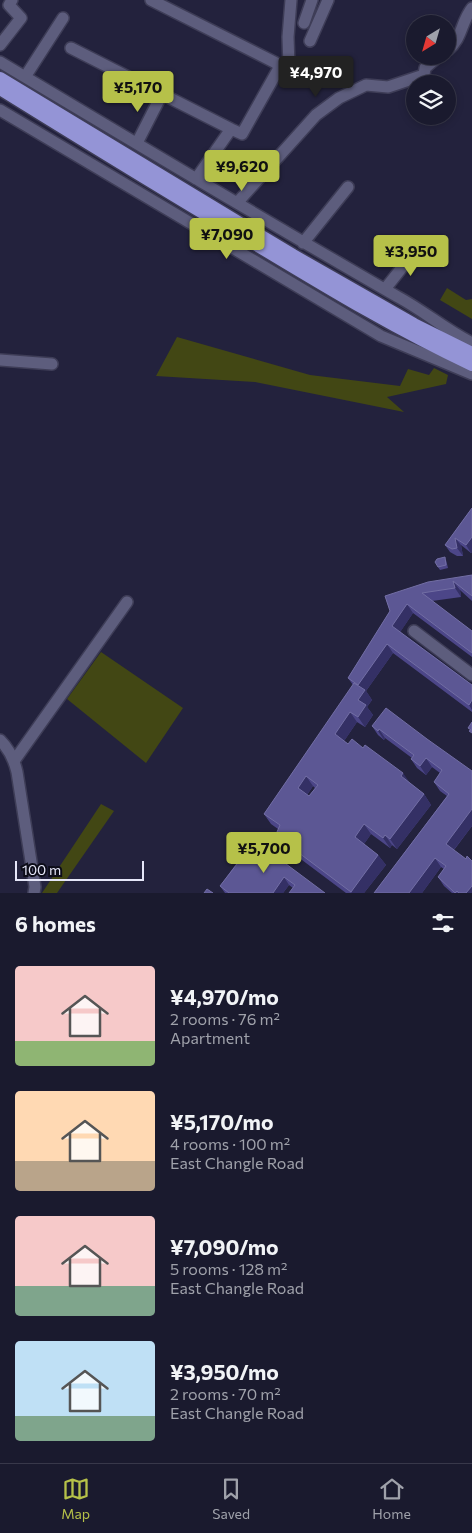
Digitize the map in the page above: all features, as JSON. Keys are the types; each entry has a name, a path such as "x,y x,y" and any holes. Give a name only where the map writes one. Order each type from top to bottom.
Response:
{"main road":[{"path":"0,78 293,255 414,324 470,349"},
{"path":"0,89 125,167 356,305 472,365"}],"street":[{"path":"0,45 21,18 9,5 12,0"},
{"path":"151,0 276,63 279,68 285,70 289,67 288,37 291,0"},
{"path":"304,23 312,0"},
{"path":"310,41 328,0"},
{"path":"456,43 466,16 472,8"},
{"path":"25,77 63,18"},
{"path":"71,48 242,134 279,68"},
{"path":"0,62 303,243 418,308 458,336 470,349"},
{"path":"236,203 316,115 339,98 366,85 388,87 424,75 425,68 428,65"},
{"path":"137,143 162,94"},
{"path":"0,110 381,336 472,374"},
{"path":"196,179 231,129"},
{"path":"303,243 348,186"},
{"path":"385,289 416,250"},
{"path":"0,360 52,364"},
{"path":"14,761 127,602"},
{"path":"414,631 472,675"},
{"path":"0,740 7,747 14,761 35,887 34,893"}],"green space":[{"path":"447,288 466,300 472,299 472,319 440,300"},
{"path":"177,337 310,375 400,386 408,369 429,375 434,368 448,375 446,384 387,397 404,412 255,382 156,376"},
{"path":"101,652 183,708 146,763 67,699"},
{"path":"101,804 114,811 57,893 42,893"}],"building":[{"path":"472,508 472,537 466,545 455,538 457,548 452,549 445,545"},
{"path":"445,557 446,565 438,567 435,562 437,559"},
{"path":"472,575 472,596 453,581 455,588 422,593 472,631 472,653 407,604 392,626 472,685 472,700 469,705 387,644 358,685 348,678 390,611 385,596 428,582"},
{"path":"354,683 365,690 358,700 366,705 358,717 350,712 335,734 348,744 352,739 363,748 365,745 403,773 401,776 424,794 390,839 385,835 383,838 364,824 355,837 378,855 351,892 279,838 277,832 280,825 264,814","holes":["306,776 318,785 309,796 298,788"]},
{"path":"386,708 472,771 472,809 446,844 466,859 467,856 472,861 472,886 466,893 459,893 457,891 455,893 438,877 446,866 435,858 409,893 374,893 449,794 434,782 442,770 426,758 420,766 411,759 414,755 379,729 378,731 372,726"},
{"path":"472,722 472,733 468,728"},
{"path":"254,840 325,893 289,893 295,885 284,877 273,893 229,893 220,886 237,864 234,861 245,848 247,850"},
{"path":"207,889 213,893 204,893"}]}
